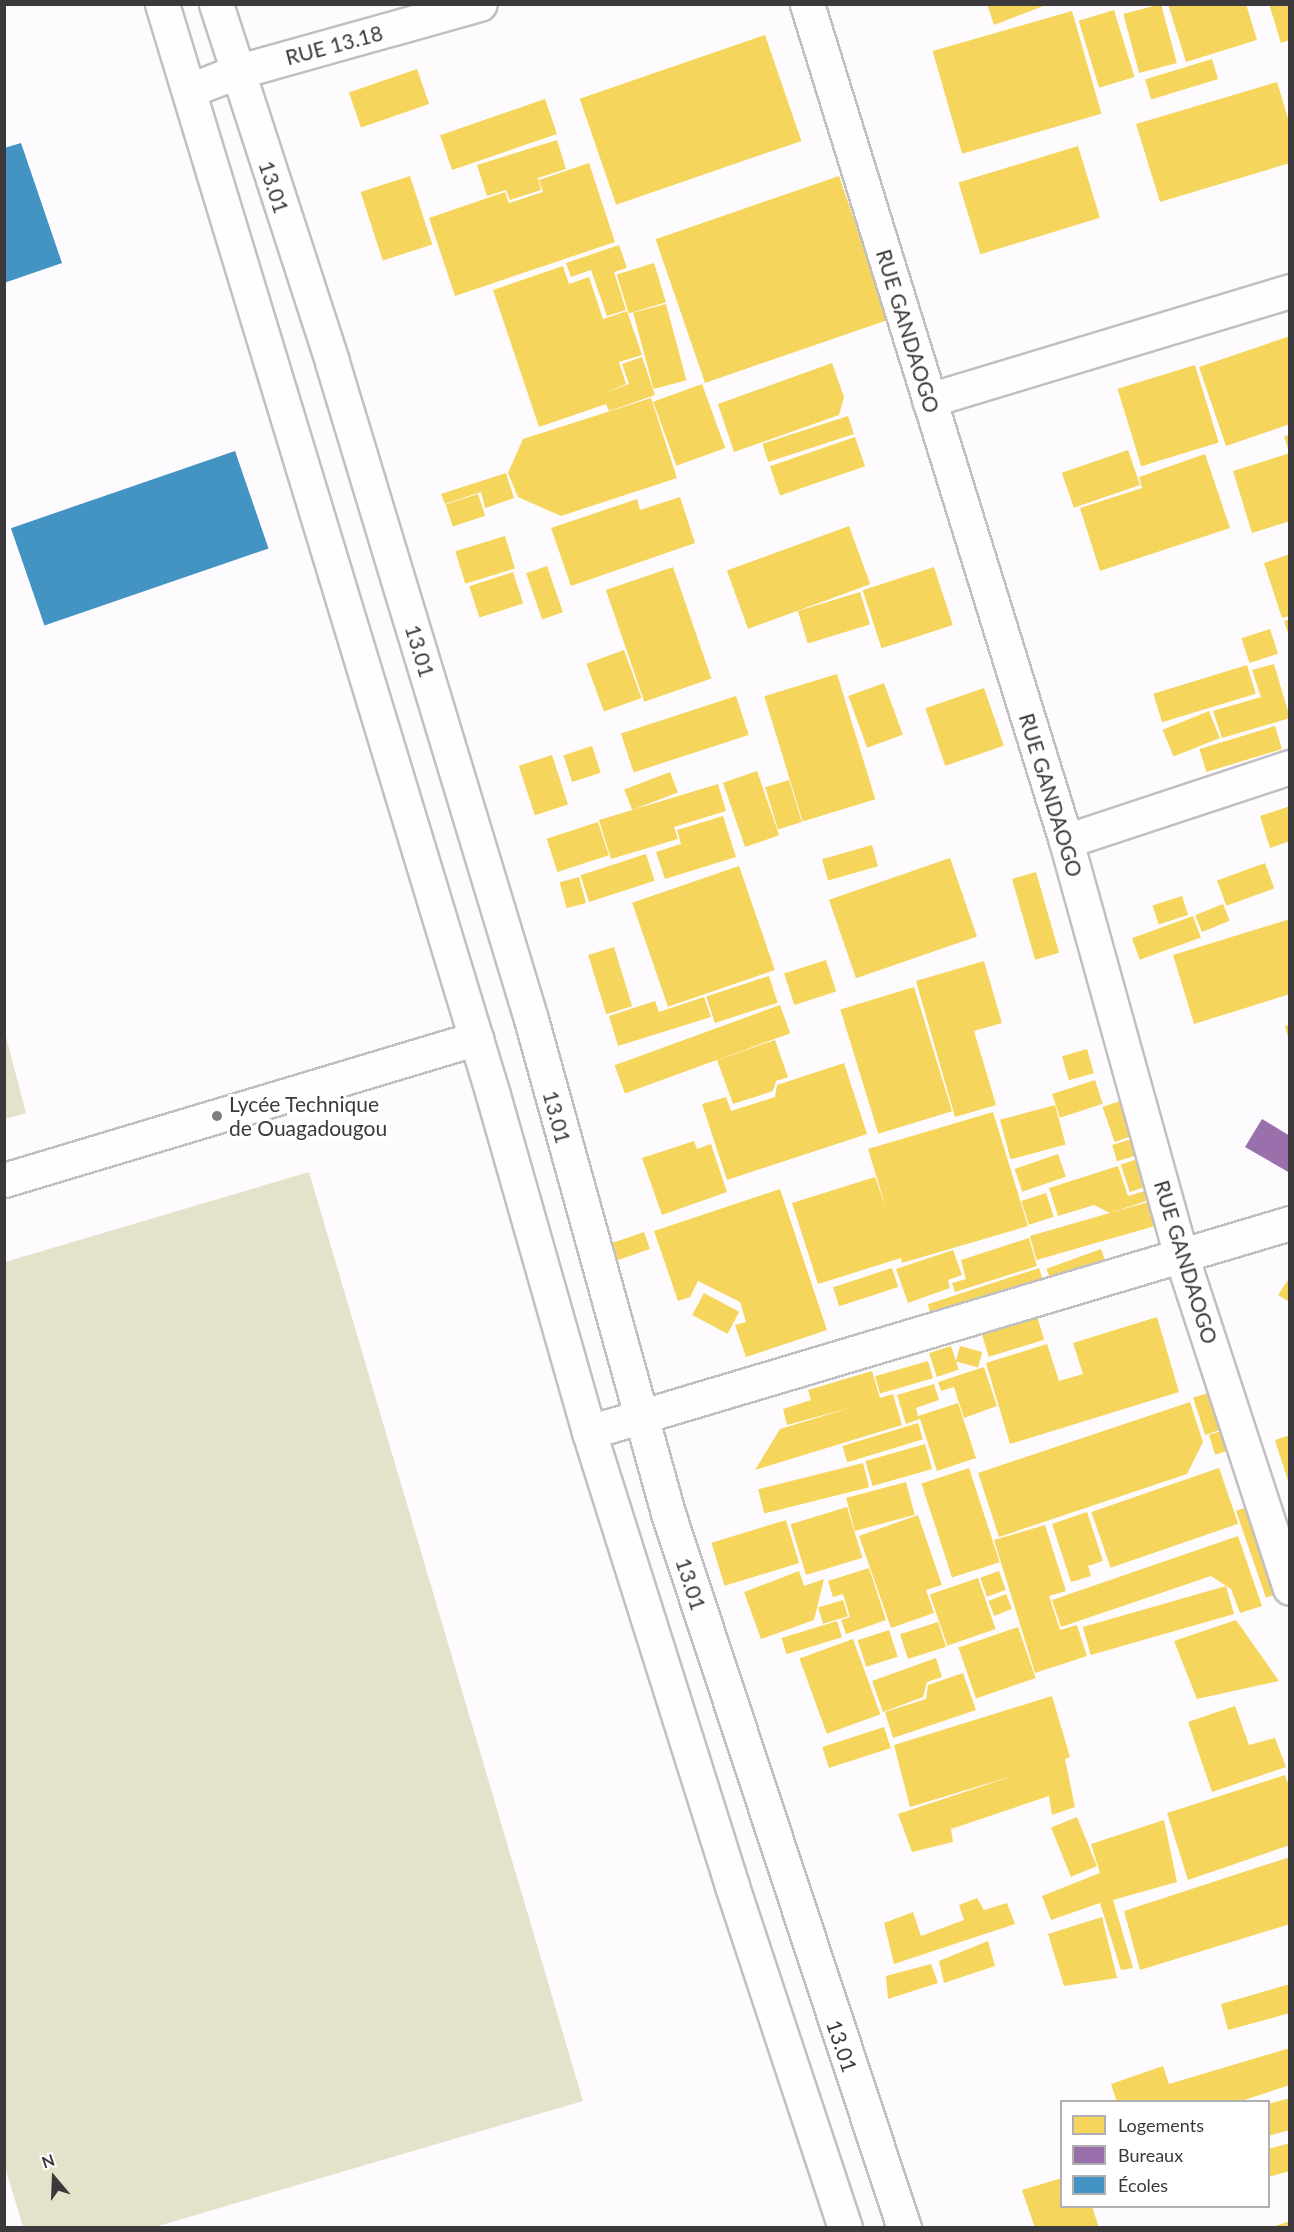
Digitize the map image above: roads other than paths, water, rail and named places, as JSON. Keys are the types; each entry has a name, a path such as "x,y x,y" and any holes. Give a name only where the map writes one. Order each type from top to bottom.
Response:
{"street":[{"path":"162,4 190,90 476,1038 589,1432 732,1886 845,2228"},
{"name":"13.01","path":"216,4 236,72 332,362 531,1019 668,1513 768,1824 904,2228"},
{"name":"RUE 13.18","path":"190,90 236,72 480,4"},
{"name":"RUE GANDAOGO","path":"807,4 1066,841 1181,1255 1290,1588"},
{"path":"929,400 1290,291"},
{"path":"1066,841 1290,767"},
{"path":"4,1180 476,1038"},
{"path":"589,1432 1290,1224"}],"place":[{"name":"Lycée Technique de Ouagadougou","path":"217,1116"}]}
